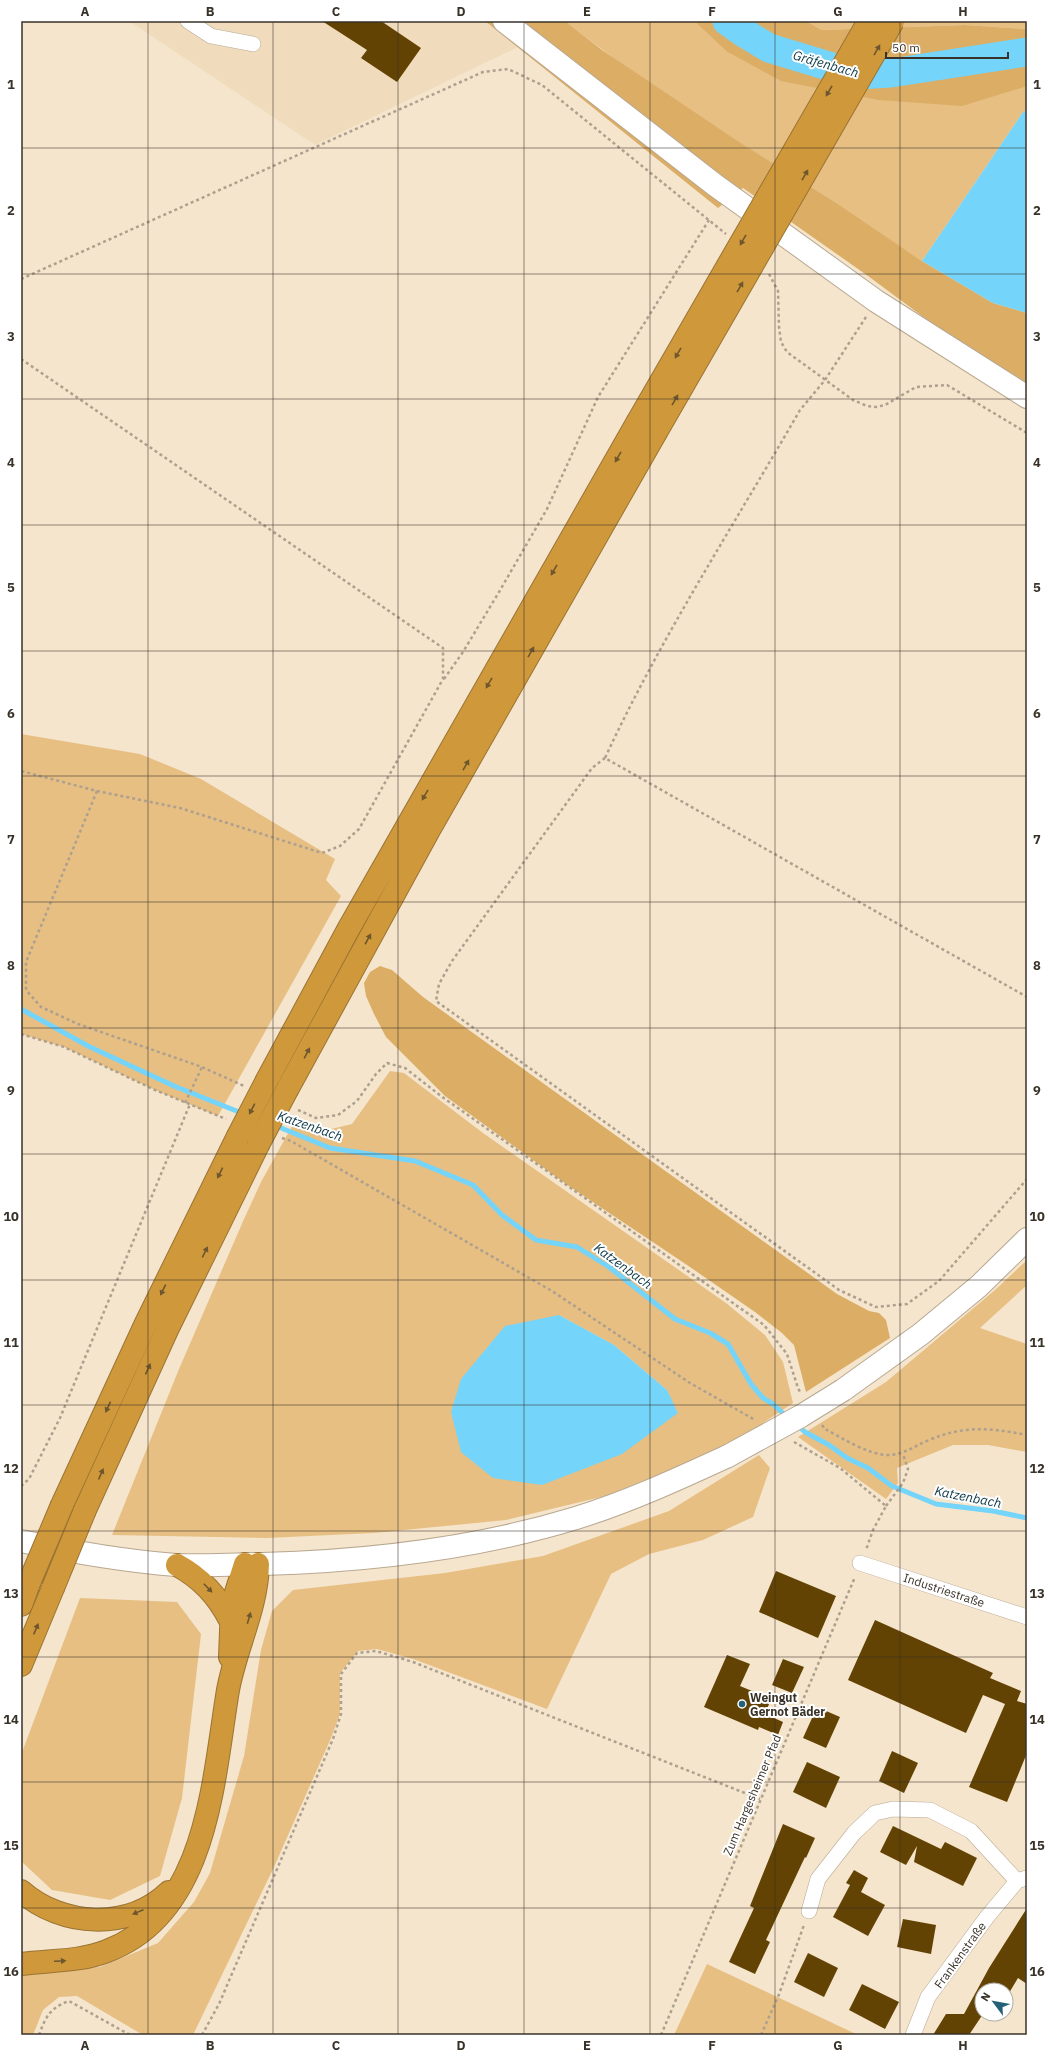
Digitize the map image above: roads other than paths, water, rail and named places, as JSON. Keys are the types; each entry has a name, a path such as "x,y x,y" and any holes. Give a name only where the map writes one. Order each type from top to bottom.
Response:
{"highway":[{"path":"21,1665 85,1510 167,1330 267,1141 288,1088 646,428 869,21"},
{"path":"21,1605 62,1505 235,1130 267,1080 349,928 646,428 893,21"},
{"path":"230,1682 230,1620 235,1591 251,1564"},
{"path":"21,1964 75,1960 92,1956 124,1944 151,1924 173,1899 188,1870 204,1822 230,1682 250,1617 258,1579 251,1564"},
{"path":"177,1565 206,1585 224,1608 230,1620"},
{"path":"21,1891 43,1907 58,1914 80,1919 107,1920 134,1913 153,1904 179,1883 188,1870"}],"main road":[{"path":"504,21 715,185 876,301 1027,397"},
{"path":"21,1541 82,1554 177,1565 333,1562 398,1555 504,1538 576,1518 662,1486 728,1456 801,1416 843,1390 921,1334 979,1286 1027,1239"}],"street":[{"path":"188,21 211,36 253,44"},
{"name":"Industriestraße","path":"860,1563 1027,1617"},
{"name":"Frankenstraße","path":"809,1911 818,1879 854,1832 876,1813 893,1809 930,1810 971,1831 1022,1879 987,1917 928,1997 914,2035"}],"water":[{"path":"1027,111 1027,313 993,303 922,261 1023,112"},
{"path":"559,1315 614,1345 667,1390 678,1413 622,1454 542,1485 493,1478 461,1452 451,1412 461,1379 505,1326"}],"waterway":[{"name":"Gräfenbach","path":"727,21 769,48 858,75 891,73 1027,52"},
{"name":"Katzenbach","path":"21,1009 88,1046 174,1086 244,1114"},
{"name":"Katzenbach","path":"274,1125 330,1148 415,1161 473,1185 502,1215 536,1240 577,1247 609,1267 675,1319 710,1333 728,1344 751,1384 763,1398 773,1404 788,1418"},
{"name":"Katzenbach","path":"796,1424 805,1432 829,1445 847,1458 868,1468 892,1486 936,1504 993,1511 1027,1518"}],"place":[{"name":"Weingut Gernot Bäder","path":"742,1704"}]}
